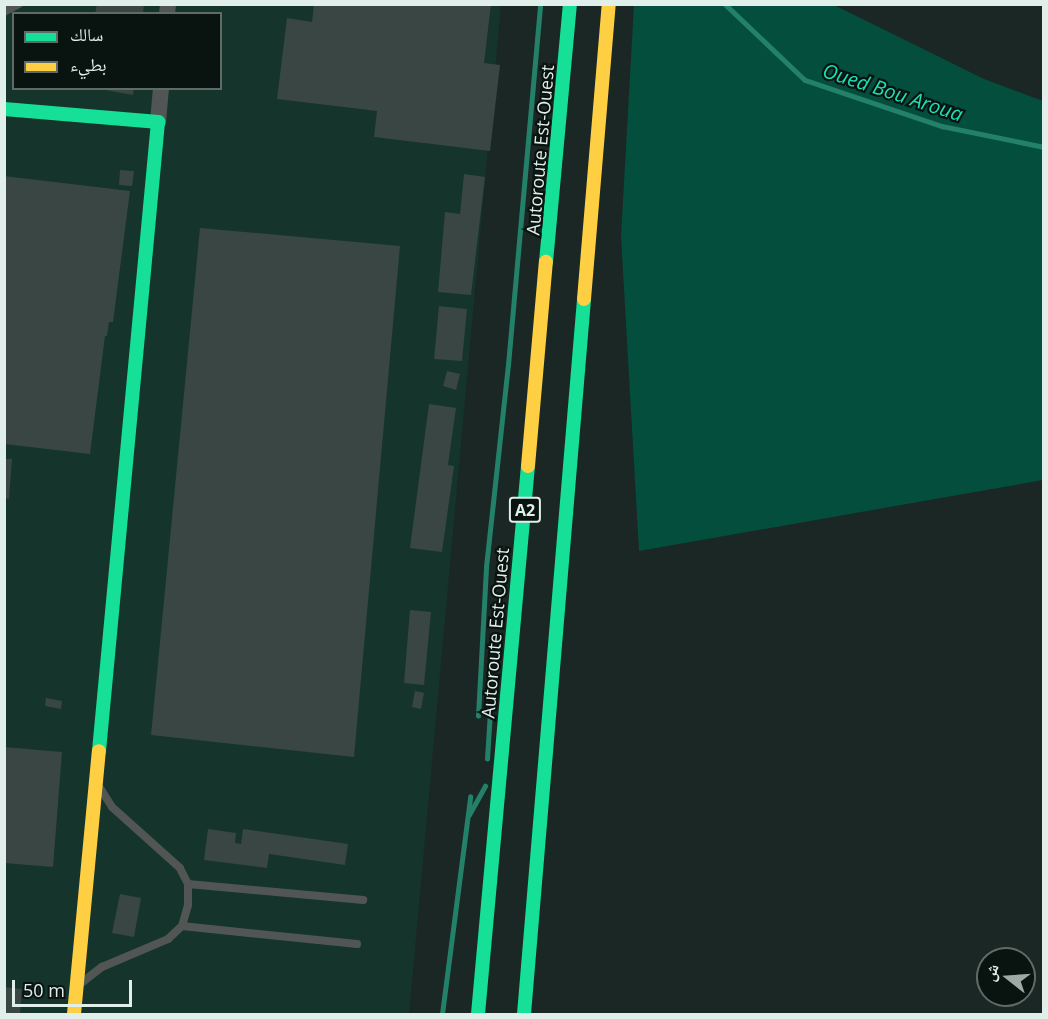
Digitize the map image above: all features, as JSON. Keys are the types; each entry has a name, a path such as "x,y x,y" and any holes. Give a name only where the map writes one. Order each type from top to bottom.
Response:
{"main road":[{"name":"Autoroute Est-Ouest","path":"478,1014 570,4"},
{"name":"A2","path":"524,1014 609,4"},
{"path":"4,109 158,122 98,784 74,1014"}],"street":[{"path":"158,122 161,90"}],"lane":[{"path":"4,12 19,4"},
{"path":"77,986 102,967 168,939 182,926 188,905 188,884 180,868 112,807 98,784"},
{"path":"188,884 363,900"},
{"path":"182,926 357,944"}],"shaded area":[{"path":"5,5 501,5 409,1014 5,1014"}],"green space":[{"path":"634,5 834,5 984,79 1043,101 1043,480 639,551 621,236"}],"building":[{"path":"97,4 144,4 143,12 95,12"},
{"path":"314,4 491,4 484,63 500,65 490,151 374,137 377,111 277,99 287,18 312,22"},
{"path":"105,90 134,90 133,95"},
{"path":"120,170 134,171 132,186 119,185"},
{"path":"464,174 485,177 471,295 438,292 445,212 460,214"},
{"path":"4,176 130,191 113,322 109,322 107,336 105,336 90,454 4,444"},
{"path":"200,228 400,246 354,757 151,735"},
{"path":"439,306 467,309 462,361 434,359"},
{"path":"447,371 460,374 456,390 443,386"},
{"path":"429,404 456,408 448,465 454,466 442,552 410,548"},
{"path":"4,459 12,459 9,499 4,498"},
{"path":"410,610 431,612 424,685 404,683"},
{"path":"415,691 424,693 421,709 412,707"},
{"path":"46,698 62,701 61,709 45,706"},
{"path":"4,747 62,752 53,867 4,863"},
{"path":"208,829 236,833 235,843 241,844 243,829 348,844 345,865 269,854 267,868 204,860"},
{"path":"120,894 141,898 134,937 112,933"},
{"path":"4,987 22,989 20,1014 4,1014"}],"waterway":[{"path":"478,716 486,567 508,365 540,4"},
{"name":"Oued Bou Aroua","path":"725,4 805,80 942,126 1044,147"},
{"path":"487,759 490,711"},
{"path":"469,815 485,786"},
{"path":"442,1014 470,797"}],"traffic: fast":[{"path":"546,262 570,4"},
{"path":"4,109 158,122 99,751"},
{"path":"524,1014 584,299"},
{"path":"478,1014 528,466"}],"traffic: slow":[{"path":"584,299 609,4"},
{"path":"528,466 546,262"},
{"path":"74,1014 99,751"}]}
